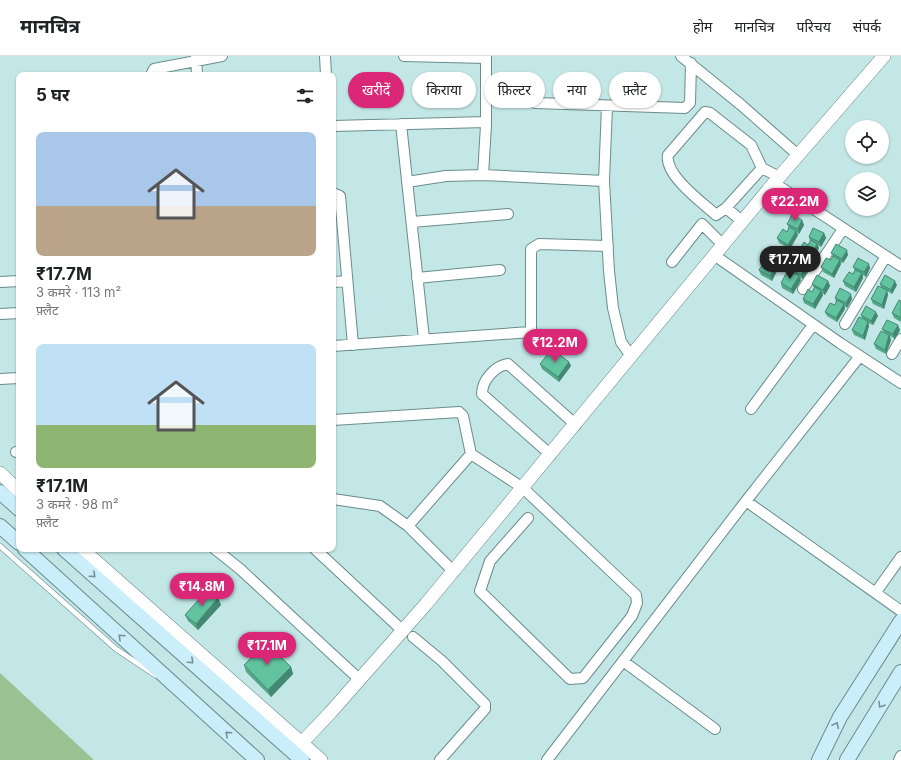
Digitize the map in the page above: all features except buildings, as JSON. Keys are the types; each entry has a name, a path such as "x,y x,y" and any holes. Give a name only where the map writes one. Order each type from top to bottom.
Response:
{"main road":[{"path":"0,492 16,506"},
{"path":"0,526 16,540"},
{"path":"27,552 58,589 175,687 257,760"},
{"path":"67,552 299,752"},
{"path":"819,760 840,717 901,621"},
{"path":"847,760 901,672"}],"street":[{"path":"152,72 154,69 197,59 222,56"},
{"path":"325,56 326,72"},
{"path":"404,56 486,57 486,122 483,175"},
{"path":"681,56 798,155"},
{"path":"299,752 360,680 408,634 454,572 722,245 776,180 884,56"},
{"path":"197,59 197,72"},
{"path":"545,103 685,108 690,103 691,63"},
{"path":"607,106 604,181 613,308 621,342 631,356"},
{"path":"762,168 726,208 716,215 676,178 667,160 668,156 704,112 710,113 751,145 762,168 776,180 843,229 901,266"},
{"path":"336,126 486,122"},
{"path":"401,124 424,339"},
{"path":"665,170 703,209 702,224 672,262"},
{"path":"407,182 446,176 483,175 604,181"},
{"path":"336,194 340,196 338,228 347,280 353,345"},
{"path":"726,208 742,221"},
{"path":"412,222 508,214"},
{"path":"702,224 722,245"},
{"path":"803,289 843,229"},
{"path":"531,343 531,250 539,244 608,246"},
{"path":"714,255 813,325 901,383"},
{"path":"845,324 886,256"},
{"path":"417,278 500,270"},
{"path":"336,282 347,280"},
{"path":"0,282 16,282"},
{"path":"0,314 16,313"},
{"path":"751,409 813,325"},
{"path":"336,346 531,332"},
{"path":"892,354 901,339"},
{"path":"552,758 623,661 860,356"},
{"path":"551,455 482,394 482,387 493,371 500,366 508,364 576,424"},
{"path":"0,380 16,378"},
{"path":"336,420 459,412 463,416 471,454 523,488 636,595 637,603 632,616 583,678 570,679 480,591 490,561 528,518"},
{"path":"408,526 471,454"},
{"path":"0,474 16,488"},
{"path":"336,499 380,506 408,526 454,572"},
{"path":"746,501 901,611"},
{"path":"85,552 299,752 321,760"},
{"path":"219,552 240,569 360,680"},
{"path":"318,552 408,634 442,661 485,704 485,709 440,760"},
{"path":"876,592 901,557"},
{"path":"623,661 715,729"},
{"path":"899,760 901,756"}],"lane":[{"path":"0,546 58,589"}],"green space":[{"path":"0,673 94,760 0,760"}]}
